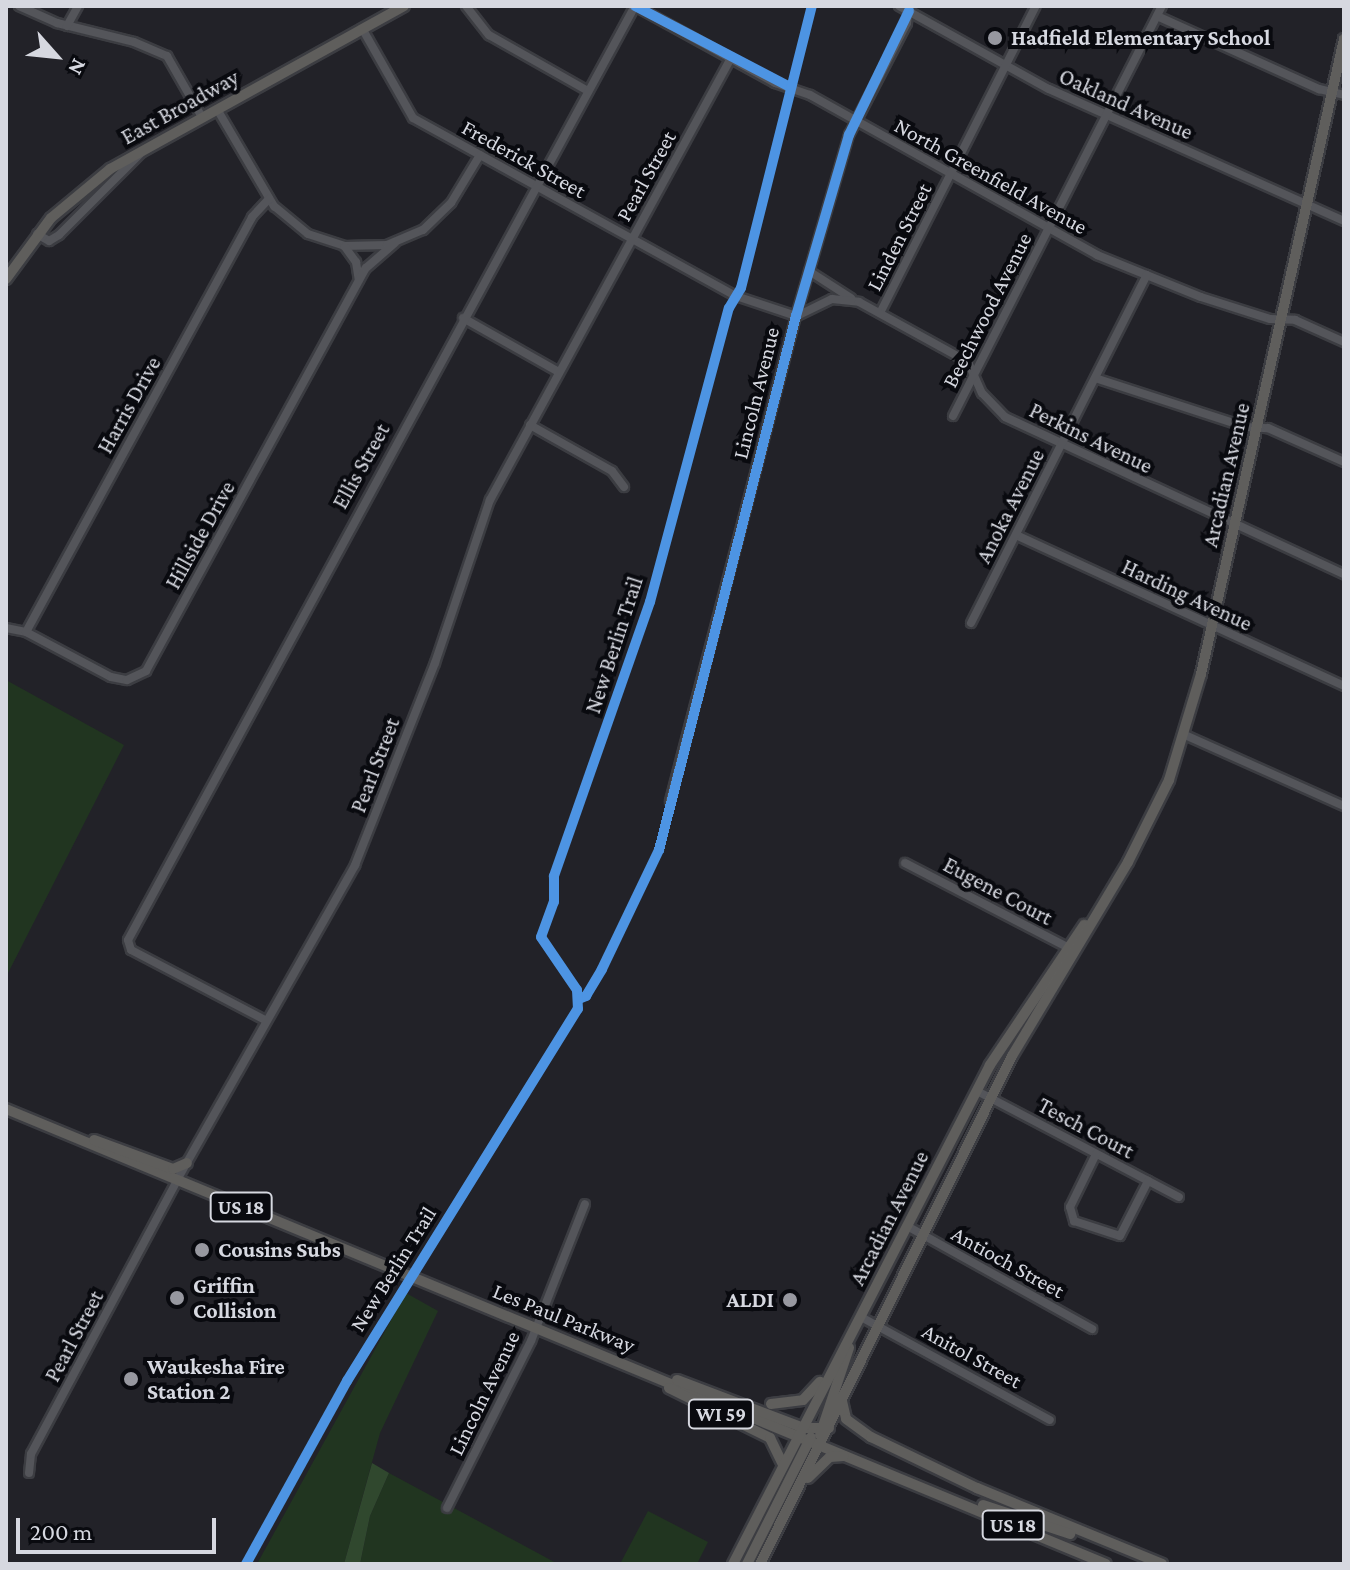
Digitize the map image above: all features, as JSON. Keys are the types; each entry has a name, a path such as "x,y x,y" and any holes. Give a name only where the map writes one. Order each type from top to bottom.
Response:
{"main road":[{"name":"East Broadway","path":"6,279 37,234 87,185 142,149 404,6"},
{"name":"Arcadian Avenue","path":"760,1564 799,1488 814,1433 852,1334 977,1091 1014,1024 1103,905 1158,806 1185,735 1211,628 1344,39"},
{"name":"Arcadian Avenue","path":"733,1564 783,1467 842,1399 920,1234 1071,949"},
{"name":"Les Paul Parkway","path":"6,1109 644,1373"},
{"path":"65,1133 110,1143 173,1169 187,1163"},
{"path":"851,1380 866,1330 861,1317"},
{"path":"771,1404 811,1396 852,1334"},
{"path":"747,1564 842,1380 852,1334"},
{"path":"644,1373 699,1385 814,1433"},
{"name":"WI 59","path":"644,1373 693,1403 770,1438 783,1467"},
{"name":"US 18","path":"842,1399 845,1418 861,1431 967,1484 1162,1564"},
{"name":"US 18","path":"814,1433 846,1455 1106,1564"},
{"path":"799,1488 824,1461 846,1455"},
{"path":"920,1485 1104,1540"}],"street":[{"path":"19,6 67,26 125,39 167,56 202,117"},
{"path":"67,26 78,6"},
{"path":"466,6 489,35 588,91"},
{"name":"Ellis Street","path":"265,1020 128,947 145,907 635,6"},
{"name":"North Greenfield Avenue","path":"635,6 854,120 1049,227 1147,275 1213,301 1282,320 1295,320 1344,342"},
{"name":"Oakland Avenue","path":"899,6 1007,66 1107,115 1344,221"},
{"name":"Linden Street","path":"880,313 1036,6"},
{"name":"Beechwood Avenue","path":"953,416 1162,6"},
{"name":"Lincoln Avenue","path":"670,801 796,316 854,120 909,9"},
{"path":"1157,16 1344,95"},
{"name":"Frederick Street","path":"363,30 410,115 744,299 796,316"},
{"name":"Pearl Street","path":"29,1473 31,1454 177,1180 355,865 435,663 488,503 731,58"},
{"path":"217,109 269,199 298,227 344,246 395,243"},
{"path":"37,234 49,241 59,235 131,169 142,149"},
{"name":"Hillside Drive","path":"6,628 26,632 111,677 135,678 146,671 359,280 376,257 444,212 480,155"},
{"name":"Harris Drive","path":"26,632 252,217 269,199"},
{"path":"344,246 356,262 359,280"},
{"name":"Perkins Avenue","path":"809,271 852,299 968,362 996,410 1062,445 1344,574"},
{"name":"Anoka Avenue","path":"971,623 1147,275"},
{"path":"796,316 832,299 852,299"},
{"path":"463,318 559,372"},
{"path":"1095,378 1246,427 1257,425 1344,462"},
{"path":"530,425 612,471 624,487"},
{"name":"Harding Avenue","path":"1016,535 1211,628 1344,686"},
{"path":"1185,735 1344,806"},
{"name":"Eugene Court","path":"905,863 1071,949"},
{"path":"1014,1024 1027,1029"},
{"name":"Tesch Court","path":"977,1091 1179,1197"},
{"path":"1096,1154 1070,1207 1074,1221 1113,1238 1120,1236 1148,1181"},
{"name":"Lincoln Avenue","path":"447,1508 536,1329 585,1204"},
{"name":"Antioch Street","path":"907,1226 1092,1329"},
{"name":"Anitol Street","path":"861,1317 1050,1420"}],"green space":[{"path":"6,680 124,745 6,977"},
{"path":"406,1293 438,1311 380,1433 344,1564 257,1564"},
{"path":"372,1463 389,1473 370,1516 360,1564 344,1564"},
{"path":"389,1473 558,1564 360,1564 370,1516"},
{"path":"648,1511 708,1542 697,1564 620,1564"}],"cycle path":[{"path":"635,6 790,87"},
{"name":"New Berlin Trail","path":"246,1564 347,1381 578,1009 577,990 541,937 554,902 554,876 650,602 729,308 741,288 812,6"},
{"path":"579,999 586,996 602,969 659,850 796,316 849,135 909,11"}],"place":[{"name":"Hadfield Elementary School","path":"995,38"},
{"name":"Cousins Subs","path":"202,1250"},
{"name":"Griffin Collision","path":"177,1298"},
{"name":"ALDI","path":"790,1300"},
{"name":"Waukesha Fire Station 2","path":"131,1379"}]}
